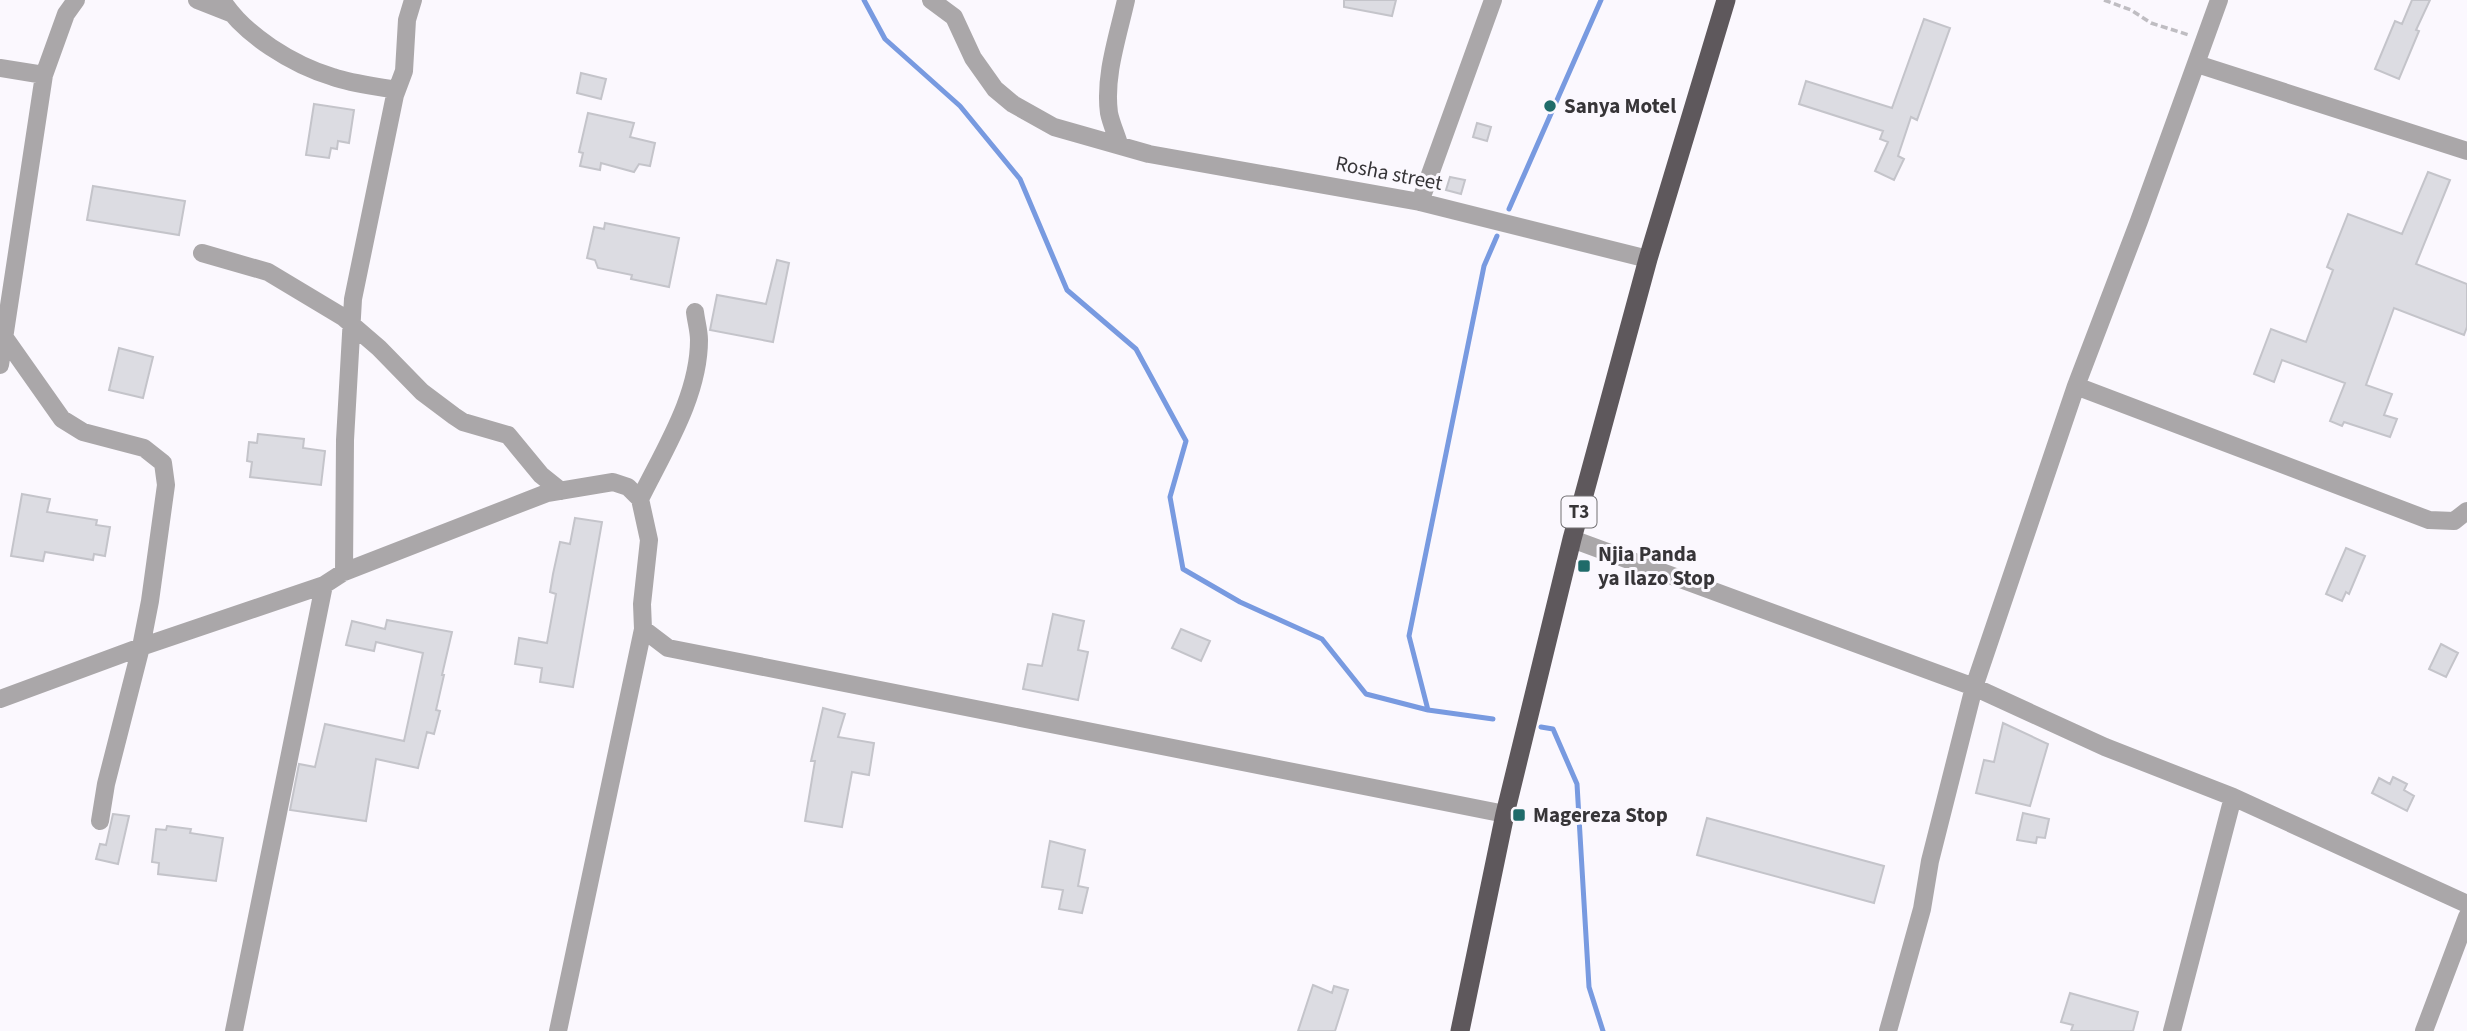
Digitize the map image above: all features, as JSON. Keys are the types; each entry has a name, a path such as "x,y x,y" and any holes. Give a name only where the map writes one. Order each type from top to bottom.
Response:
{"highway":[{"name":"T3","path":"1460,1031 1505,814 1572,539 1648,259 1726,0"}],"street":[{"path":"0,365 2,334 44,75 66,14 76,0"},
{"path":"197,0 226,7 265,42 319,72 356,83 397,90"},
{"path":"344,572 345,440 353,299 397,90 404,71 407,20 413,0"},
{"name":"Rosha street","path":"930,0 954,17 973,58 1002,96 1054,127 1149,154 1420,202 1648,259"},
{"path":"1119,144 1109,114 1108,92 1126,0"},
{"path":"1420,202 1493,0"},
{"path":"1888,1031 1922,909 1930,860 1974,687 2076,386 2219,0"},
{"path":"2197,64 2467,151"},
{"path":"0,68 44,75"},
{"path":"202,253 268,272 353,324 422,392 454,416 464,422 508,435 541,475 561,491"},
{"path":"640,499 680,416 693,380 699,339 695,312"},
{"path":"2,334 62,419 83,432 144,448 163,463 166,485 141,647 106,784 100,821"},
{"path":"2076,386 2429,520 2454,521 2467,511"},
{"path":"0,699 141,647 324,585 344,572 547,493 613,482 628,487 640,499 649,540 642,604 643,629 558,1031"},
{"path":"1572,539 1974,687 2105,747 2233,797 2467,904"},
{"path":"234,1031 324,585"},
{"path":"643,629 668,648 1505,814"},
{"path":"2172,1031 2233,797"},
{"path":"2424,1031 2467,917"}],"path":[{"path":"2104,0 2131,10 2151,23 2206,40"}],"building":[{"path":"1344,0 1396,0 1392,16 1344,7"},
{"path":"2412,0 2430,0 2399,79 2375,69 2395,21 2402,24"},
{"path":"1924,19 1950,28 1917,120 1911,117 1898,156 1904,159 1894,180 1875,171 1888,142 1880,139 1883,131 1799,104 1806,81 1892,108"},
{"path":"581,73 606,79 601,99 577,93"},
{"path":"314,104 354,110 349,143 338,141 337,149 331,148 329,158 306,155"},
{"path":"588,113 634,123 630,137 655,143 650,166 639,164 634,172 601,163 600,170 580,166 583,153 579,152"},
{"path":"1477,123 1491,127 1487,141 1473,137"},
{"path":"2428,172 2450,180 2416,264 2467,284 2467,327 2464,335 2394,308 2366,385 2392,394 2384,415 2397,419 2390,437 2344,422 2342,426 2330,421 2345,383 2282,360 2274,382 2254,374 2271,329 2306,342 2333,270 2327,267 2348,214 2402,234"},
{"path":"1450,177 1465,180 1461,194 1446,190"},
{"path":"93,186 185,201 179,235 87,220"},
{"path":"605,223 679,238 669,287 598,268 595,260 587,258 594,227 604,229"},
{"path":"777,260 789,263 773,342 710,330 717,295 766,304"},
{"path":"119,348 153,357 143,398 109,390"},
{"path":"258,434 304,439 303,448 325,451 321,485 250,477 252,462 247,461 249,442 257,443"},
{"path":"22,494 50,499 47,512 97,520 96,525 110,527 105,556 94,554 93,560 45,552 43,561 11,556"},
{"path":"575,518 602,522 573,687 540,682 542,668 515,664 519,638 547,643 556,594 550,592 560,542 570,544"},
{"path":"2346,548 2365,556 2349,594 2346,592 2342,601 2326,594"},
{"path":"1053,614 1084,621 1078,650 1088,652 1078,700 1023,689 1028,664 1042,666"},
{"path":"387,620 452,632 436,710 440,711 434,734 427,732 418,768 376,759 366,821 290,810 299,764 315,767 325,724 404,741 423,653 376,642 374,651 346,645 352,621 385,629"},
{"path":"1181,629 1210,641 1201,661 1172,648"},
{"path":"2441,644 2458,653 2446,677 2429,669"},
{"path":"823,708 845,714 838,737 874,743 869,775 852,772 842,827 805,821 815,761 811,761"},
{"path":"2003,723 2048,744 2030,806 1976,793 1984,760 1994,762"},
{"path":"2393,777 2407,784 2404,790 2414,796 2407,811 2372,793 2379,778 2390,784"},
{"path":"2023,813 2049,819 2045,838 2037,837 2036,843 2017,840"},
{"path":"113,814 129,816 118,864 96,859 100,844 106,845"},
{"path":"1707,818 1884,866 1874,903 1697,855"},
{"path":"167,826 223,838 216,881 158,874 159,863 152,862 156,829 166,830"},
{"path":"1050,841 1085,850 1078,886 1088,888 1082,913 1059,909 1063,890 1042,887"},
{"path":"1313,985 1332,993 1334,986 1348,990 1335,1031 1298,1031"},
{"path":"2070,993 2138,1012 2133,1031 2071,1031 2073,1025 2061,1022"}],"waterway":[{"path":"864,0 885,39 960,106 1020,179 1067,290 1136,349 1186,441 1170,497 1183,569 1240,602 1322,639 1366,694 1428,710"},
{"path":"1509,209 1601,0"},
{"path":"1493,719 1428,710 1409,636 1484,266 1497,236"},
{"path":"1541,727 1553,729 1577,784 1589,987 1603,1031"}],"place":[{"name":"Sanya Motel","path":"1550,106"},
{"name":"Njia Panda ya Ilazo Stop","path":"1584,566"},
{"name":"Magereza Stop","path":"1519,815"}]}
